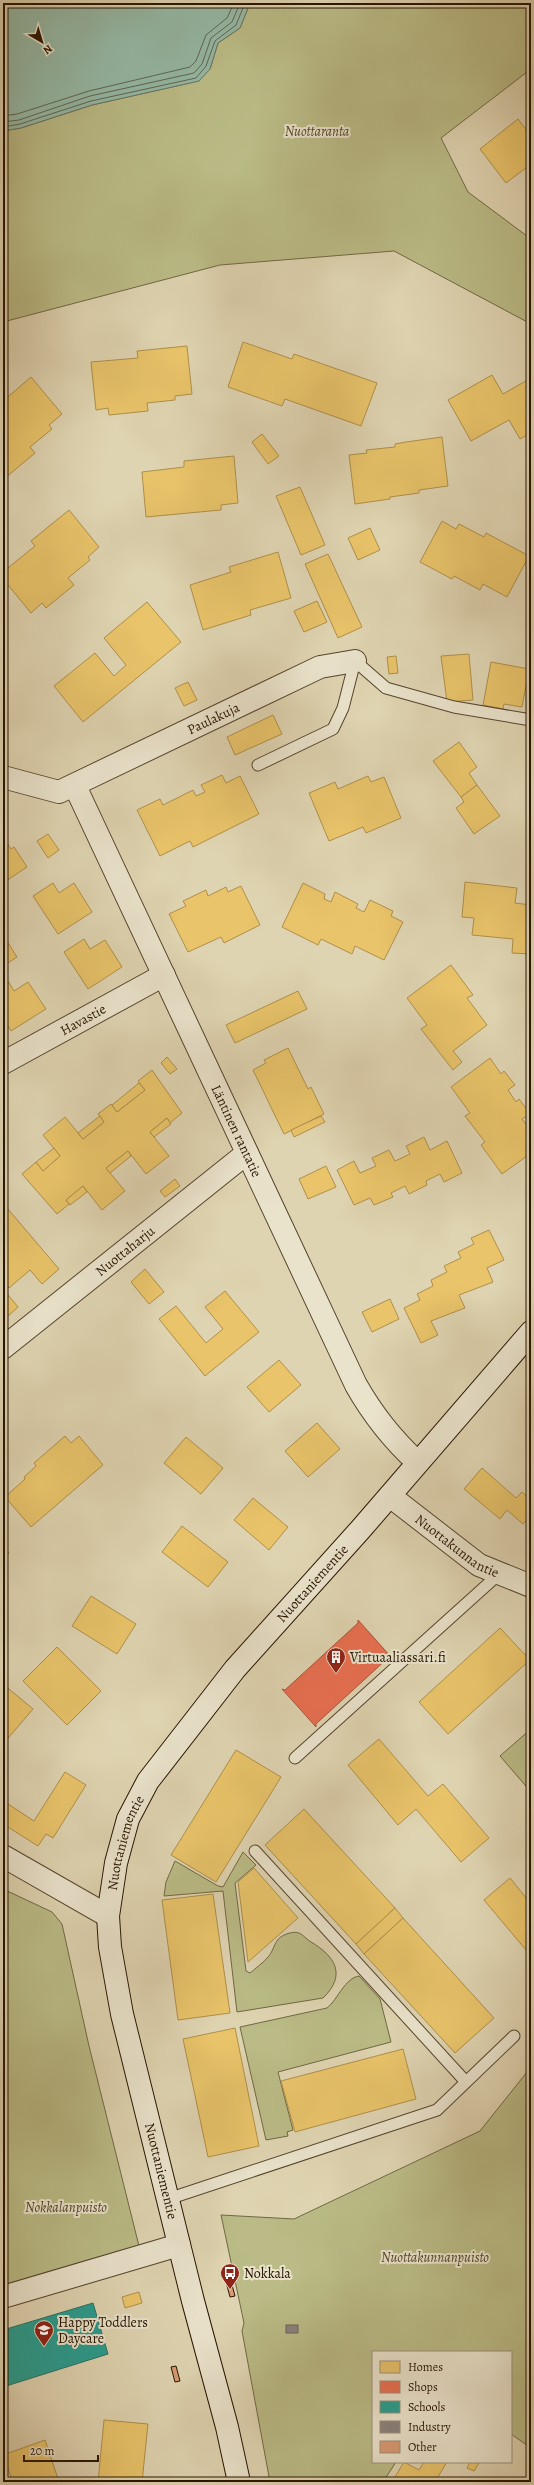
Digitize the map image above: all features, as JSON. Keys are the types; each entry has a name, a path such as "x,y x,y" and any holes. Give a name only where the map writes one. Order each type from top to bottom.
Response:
{"street":[{"name":"Paulakuja","path":"3,777 59,792 76,786 90,776 320,667 355,661"},
{"name":"Läntinen rantatie","path":"76,786 356,1385 373,1415 397,1443 417,1462"},
{"name":"Havastie","path":"3,1063 164,975"},
{"name":"Nuottaharju","path":"3,1348 248,1153"},
{"name":"Nuottaniementie","path":"239,2482 227,2427 179,2245 122,2014 110,1947 108,1916 116,1863 128,1819 148,1781 234,1669 390,1496 417,1462 531,1332"},
{"name":"Nuottakunnantie","path":"390,1496 479,1565 531,1586"},
{"path":"3,1856 108,1916"},
{"path":"3,2297 179,2245"}],"lane":[{"path":"258,765 333,729 342,708 355,661 386,688 454,707 531,720"},
{"path":"294,1758 499,1574"},
{"path":"255,1851 466,2082"},
{"path":"168,2199 437,2110 514,2036"}],"green space":[{"name":"Nuottaranta","path":"250,3 531,3 531,69 441,138 468,192 531,239 531,324 394,251 220,265 3,322 3,131 21,128 92,105 198,81 210,69 218,43 240,28"},
{"path":"531,1729 531,1792 500,1756"},
{"path":"243,1852 256,1865 235,1883 246,1971 250,1973 264,1961 271,1954 276,1943 281,1937 297,1932 302,1934 326,1953 332,1960 335,1967 335,1982 323,1998 237,2012 223,1891 164,1896 166,1882 175,1861 218,1886 223,1887"},
{"name":"Nokkalanpuisto","path":"3,1889 52,1912 62,1924 89,2046 140,2250 3,2290"},
{"path":"359,1976 380,1999 391,2042 278,2072 293,2130 287,2132 288,2136 266,2140 240,2027 327,2008 350,1981"},
{"name":"Nuottakunnanpuisto","path":"531,2067 531,2448 512,2435 512,2351 372,2351 372,2463 395,2463 383,2482 270,2482 242,2331 244,2323 221,2215 294,2219 480,2131"}],"water":[{"path":"3,3 250,3 240,28 218,43 210,69 199,81 92,105 21,128 3,131"}],"building: Homes":[{"path":"518,119 531,136 531,164 506,183 480,149"},
{"path":"243,342 292,359 294,354 377,383 361,426 285,399 282,406 228,387"},
{"path":"187,346 192,394 175,396 175,400 147,403 148,411 109,415 108,408 96,410 91,362 138,358 137,351"},
{"path":"492,375 503,394 531,378 531,433 520,439 509,420 471,441 448,400"},
{"path":"31,377 62,414 49,425 52,429 30,447 35,453 5,478 3,475 3,401"},
{"path":"262,434 279,456 268,464 252,442"},
{"path":"442,437 448,486 419,490 419,493 390,497 390,499 355,504 349,455 367,453 366,450 395,447 395,444"},
{"path":"234,456 238,503 221,505 221,510 146,517 142,472 184,467 184,461"},
{"path":"300,487 325,545 301,555 276,496"},
{"path":"69,510 99,547 88,557 90,560 68,578 74,585 46,608 42,603 31,613 3,579 3,572 35,546 31,541"},
{"path":"442,521 456,529 459,524 484,537 486,533 529,556 507,597 483,584 480,590 454,576 452,579 420,562"},
{"path":"370,528 380,550 358,560 348,538"},
{"path":"278,552 291,598 250,610 251,615 203,630 190,585 231,572 229,567"},
{"path":"328,554 362,627 338,638 305,564"},
{"path":"317,601 327,622 304,632 294,611"},
{"path":"147,602 181,642 83,722 54,686 95,653 114,676 126,665 104,638"},
{"path":"469,654 473,700 447,702 441,656"},
{"path":"396,656 398,673 389,674 387,657"},
{"path":"491,662 529,669 522,707 504,704 503,709 483,705"},
{"path":"188,682 197,700 184,706 175,688"},
{"path":"273,715 282,734 235,755 227,737"},
{"path":"459,742 477,767 469,773 477,785 461,797 433,761"},
{"path":"222,775 226,783 240,776 259,814 193,847 190,841 160,856 137,810 160,799 163,805 193,790 196,796 205,792 201,785"},
{"path":"368,776 371,782 384,777 401,818 366,833 363,827 329,841 309,793 335,782 338,789"},
{"path":"477,785 500,816 474,834 456,808 464,802 461,797"},
{"path":"48,834 59,850 48,858 37,841"},
{"path":"3,837 11,849 14,847 27,867 3,883"},
{"path":"465,882 517,888 515,903 531,905 531,954 512,953 513,939 472,935 474,918 462,917"},
{"path":"53,883 59,893 74,883 92,912 58,934 33,896"},
{"path":"303,883 325,894 324,899 331,902 335,892 358,904 356,908 364,912 370,900 393,911 391,916 403,922 384,960 355,946 352,954 321,939 318,945 282,927"},
{"path":"241,886 260,925 224,943 221,937 188,952 169,914 186,906 183,901 206,890 208,896 226,887 228,892"},
{"path":"3,935 17,957 3,966"},
{"path":"84,939 90,949 105,940 122,967 88,989 64,952"},
{"path":"451,965 473,995 467,998 487,1025 453,1051 462,1062 453,1070 421,1029 427,1025 407,998"},
{"path":"8,981 14,991 28,982 46,1009 11,1031 3,1018 3,984"},
{"path":"298,991 307,1009 235,1043 226,1025"},
{"path":"288,1048 308,1089 311,1087 324,1114 284,1134 253,1070 266,1063 264,1060"},
{"path":"167,1057 177,1069 170,1074 161,1063"},
{"path":"490,1058 501,1074 504,1071 515,1085 508,1090 516,1102 519,1099 530,1114 522,1119 531,1131 531,1153 502,1174 481,1145 485,1142 465,1116 470,1113 451,1087"},
{"path":"152,1070 182,1113 170,1123 167,1118 150,1132 169,1156 146,1174 128,1151 106,1168 125,1191 102,1210 83,1186 66,1200 69,1204 57,1214 22,1174 36,1162 43,1171 60,1156 43,1135 65,1117 83,1139 104,1122 98,1114 111,1104 117,1112 145,1090 138,1081"},
{"path":"139,1083 145,1090 117,1112 112,1105"},
{"path":"100,1116 104,1122 83,1139 78,1133"},
{"path":"321,1116 325,1122 294,1137 291,1130"},
{"path":"167,1118 171,1124 154,1137 150,1132"},
{"path":"424,1137 430,1150 447,1141 462,1173 444,1182 440,1174 426,1181 427,1185 409,1194 405,1186 391,1193 393,1197 374,1205 370,1198 354,1205 337,1170 354,1161 360,1173 376,1166 372,1158 389,1150 395,1161 410,1154 406,1146"},
{"path":"54,1148 60,1156 43,1171 36,1162"},
{"path":"128,1151 131,1156 110,1173 106,1168"},
{"path":"326,1166 336,1187 308,1199 299,1179"},
{"path":"175,1179 180,1186 165,1197 160,1191"},
{"path":"83,1186 87,1192 70,1205 66,1200"},
{"path":"7,1208 59,1269 42,1284 30,1270 9,1288 3,1281 3,1212"},
{"path":"489,1230 504,1260 487,1268 493,1282 459,1295 465,1308 431,1321 438,1335 421,1343 404,1308 420,1300 417,1294 433,1286 431,1280 447,1272 444,1266 461,1258 458,1252 474,1244 471,1238"},
{"path":"145,1269 164,1292 149,1304 131,1282"},
{"path":"4,1290 18,1307 7,1317 3,1313"},
{"path":"225,1291 259,1332 205,1376 159,1319 176,1306 206,1343 223,1329 205,1307"},
{"path":"390,1299 399,1319 372,1332 362,1312"},
{"path":"279,1360 301,1385 269,1412 247,1387"},
{"path":"317,1423 340,1449 308,1477 285,1451"},
{"path":"65,1436 71,1443 79,1436 103,1465 31,1527 5,1497 25,1479 24,1477 36,1466 34,1463"},
{"path":"186,1437 223,1468 201,1494 164,1463"},
{"path":"482,1468 516,1498 522,1492 531,1500 531,1515 523,1524 507,1510 500,1519 464,1489"},
{"path":"253,1498 288,1527 269,1550 234,1520"},
{"path":"182,1526 228,1562 208,1587 162,1552"},
{"path":"3,1546 9,1553 3,1557"},
{"path":"91,1596 136,1624 117,1654 72,1626"},
{"path":"500,1628 530,1660 448,1734 419,1702"},
{"path":"57,1647 101,1691 67,1725 23,1681"},
{"path":"3,1684 33,1709 3,1744"},
{"path":"379,1739 428,1796 443,1784 489,1838 461,1862 416,1809 398,1825 348,1765"},
{"path":"236,1750 281,1777 216,1882 171,1855"},
{"path":"65,1772 86,1785 53,1838 46,1834 38,1846 3,1824 3,1813 8,1804 34,1821"},
{"path":"304,1809 395,1908 356,1944 265,1845"},
{"path":"254,1868 298,1918 248,1962 238,1882"},
{"path":"510,1878 531,1904 531,1956 484,1900"},
{"path":"213,1894 230,2013 178,2020 162,1900"},
{"path":"395,1908 403,1918 364,1954 356,1944"},
{"path":"403,1918 494,2018 455,2053 364,1954"},
{"path":"235,2028 259,2146 208,2157 183,2039"},
{"path":"403,2049 416,2099 295,2132 281,2081"},
{"path":"139,2292 142,2303 125,2308 122,2297"},
{"path":"104,2420 148,2424 142,2482 98,2482"},
{"path":"45,2440 59,2482 13,2482 3,2455"},
{"path":"403,2463 419,2470 423,2463 446,2463 436,2480 439,2482 392,2482"},
{"path":"470,2463 479,2463 474,2471 467,2468"}],"building: Shops":[{"name":"Virtuaaliassari.fi","path":"358,1620 392,1658 389,1657 316,1724 316,1727 282,1689 285,1690 358,1623"}],"building: Schools":[{"path":"93,2303 108,2354 3,2387 3,2330"}],"building: Industry":[{"path":"286,2325 298,2325 298,2333 286,2333"}],"building: Other":[{"path":"231,2281 235,2296 230,2297 226,2282"},
{"path":"176,2366 180,2381 175,2382 171,2367"}],"place":[{"name":"Virtuaaliassari.fi","path":"336,1674"},
{"name":"Nokkala","path":"230,2290"},
{"name":"Happy Toddlers Daycare","path":"44,2347"}]}
